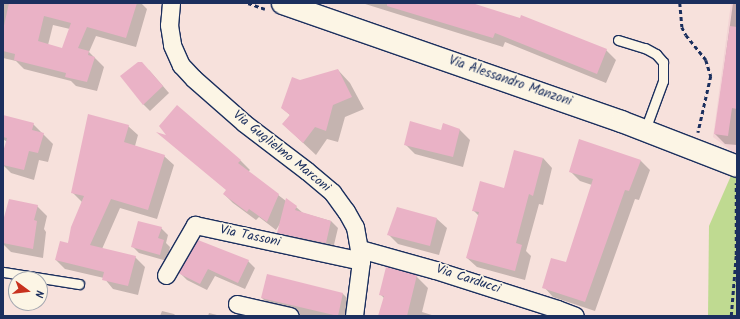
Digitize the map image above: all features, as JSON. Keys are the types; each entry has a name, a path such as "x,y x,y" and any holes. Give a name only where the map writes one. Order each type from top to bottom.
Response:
{"street":[{"name":"Via Guglielmo Marconi","path":"171,3 169,25 171,38 181,65 193,78 244,124 307,170 332,192 355,227 360,255 354,316"},
{"name":"Via Alessandro Manzoni","path":"282,3 645,130 737,166"},
{"name":"Via Tassoni","path":"166,275 195,225 360,255"},
{"name":"Via Carducci","path":"360,255 434,270 557,308 575,316"},
{"path":"237,304 290,316"}],"lane":[{"path":"618,40 645,48 656,54 663,62 663,81 645,130"},
{"path":"3,272 79,284"}],"path":[{"path":"680,3 682,27 686,35 706,60 710,76 694,149"},
{"path":"731,316 736,254 735,186 737,177"}],"shaded area":[{"path":"731,3 737,3 737,155 713,137"}],"green space":[{"path":"737,162 737,316 708,316 709,226"}],"building":[{"path":"9,3 137,3 126,38 87,27 78,48 89,51 88,55 95,57 87,82 65,77 66,73 14,60 15,54 3,51 3,30","holes":["44,16 71,23 62,48 38,41"]},
{"path":"387,3 472,3 520,18 521,15 607,49 597,74 495,33 493,38 387,6"},
{"path":"730,26 737,27 737,109 732,108 728,136 714,134"},
{"path":"138,62 142,62 163,86 143,105 120,76"},
{"path":"338,69 352,97 333,105 326,131 315,127 303,143 282,124 290,115 281,108 292,77 300,80"},
{"path":"177,105 241,160 238,163 279,194 267,222 249,209 247,212 223,194 226,190 156,132 166,135 159,126"},
{"path":"88,114 129,125 124,142 165,155 148,210 111,199 90,245 136,256 128,286 102,280 104,272 55,260 60,241 68,243 71,227 84,196 71,193"},
{"path":"3,115 34,123 32,130 44,133 38,153 29,151 24,170 3,165 3,152 7,138 3,137"},
{"path":"410,121 441,130 443,123 460,129 453,157 404,145"},
{"path":"579,139 641,160 629,191 625,190 585,302 542,288 551,258 566,262 593,179 569,172"},
{"path":"514,150 543,158 533,196 529,194 516,243 522,245 515,271 466,258 479,212 472,211 480,181 504,188"},
{"path":"286,198 297,206 295,210 331,221 326,243 277,233"},
{"path":"9,199 38,205 34,220 37,221 33,249 3,243 3,221"},
{"path":"397,207 437,218 430,246 387,235"},
{"path":"138,221 162,227 158,238 164,240 160,255 131,247"},
{"path":"198,240 249,260 238,283 208,269 200,284 178,273"},
{"path":"386,267 417,275 407,316 378,316 384,296 379,295"},
{"path":"267,274 343,293 338,316 261,298"}]}
